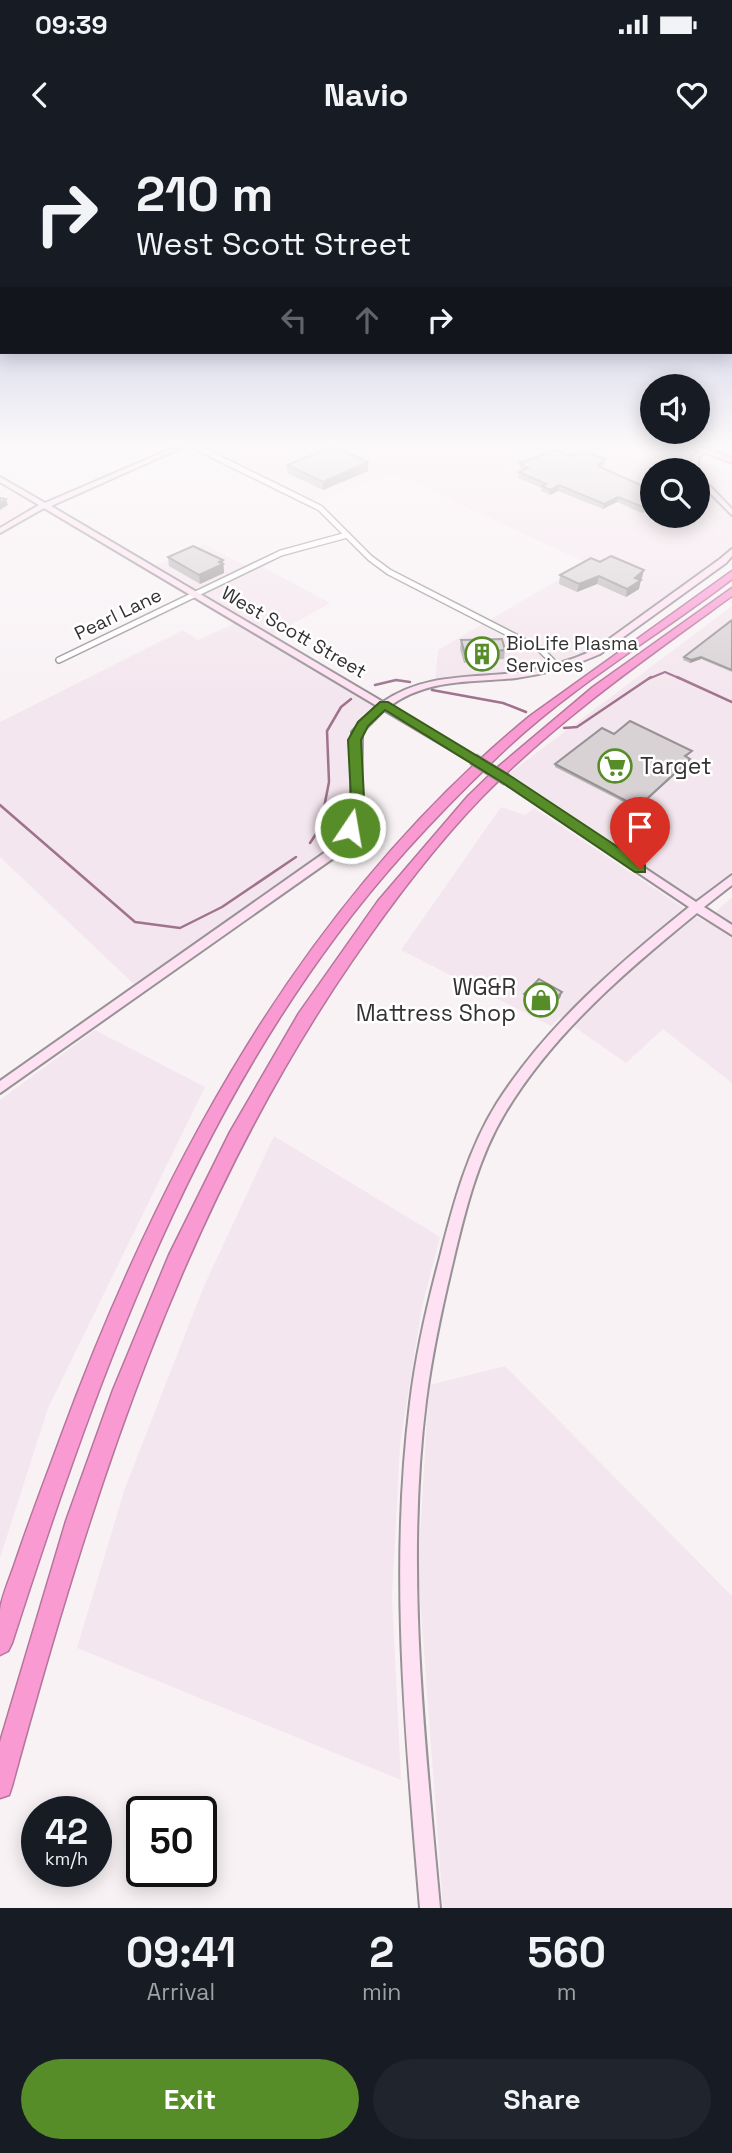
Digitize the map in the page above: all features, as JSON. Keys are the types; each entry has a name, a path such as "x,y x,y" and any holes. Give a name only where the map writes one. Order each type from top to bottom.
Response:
{"highway":[{"path":"0,1643 58,1469 111,1333 153,1238 260,1035 304,968 401,847 506,742 729,585"},
{"path":"0,1786 51,1605 143,1340 225,1157 287,1045 329,978 386,898 474,798 523,751 729,585"}],"main road":[{"name":"West Scott Street","path":"85,531 384,704 473,759"},
{"path":"0,1088 324,860 341,844 350,828 358,798 355,740 357,732 384,704 421,685 531,674 597,652 732,551"},
{"path":"473,759 732,931"},
{"path":"430,1908 410,1678 408,1524 421,1376 446,1255 474,1164 502,1108 522,1079 574,1016 615,975 732,879"}],"street":[{"path":"342,531 384,569 537,648 558,667"},
{"name":"Pearl Lane","path":"59,660 285,551 347,535"}],"shaded area":[{"path":"517,531 732,531 732,551 597,652 541,672 435,682 438,650 587,563"},
{"path":"204,544 250,568 258,564 330,603 271,636 278,643 384,704 357,732 358,798 341,844 140,990 0,857 0,722 183,630 198,640 242,620 150,568"},
{"path":"732,606 732,872 696,901 507,775"},
{"path":"501,807 525,815 534,808 705,922 732,897 732,1083 663,1029 626,1063 560,1017 551,1026 401,950"},
{"path":"95,1030 205,1087 48,1408 0,1558 0,1100"},
{"path":"274,1136 440,1237 422,1307 400,1445 392,1597 401,1780 77,1648 125,1488 204,1286"},
{"path":"505,1366 732,1596 732,1908 443,1908 418,1571 429,1385"}],"building":[{"path":"193,546 223,560 219,562 223,564 199,575 168,557"},
{"path":"611,556 644,570 635,578 641,580 627,589 599,576 579,584 560,575 591,558 600,562"},
{"path":"732,620 732,670 701,657 691,660 684,657"},
{"path":"502,639 505,650 465,654 461,640"},
{"name":"Target","path":"630,721 692,751 685,756 690,759 638,807 555,764 602,728 614,734"},
{"path":"539,979 562,992 547,1008 524,994"}],"waterway":[{"path":"648,679 665,672 681,679"},
{"path":"677,677 732,702"},
{"path":"564,728 577,727 648,679"},
{"path":"375,685 396,680 410,682"},
{"path":"432,690 503,703 526,712"},
{"path":"310,843 320,828 329,782 327,731 341,707 351,699"},
{"path":"0,805 135,922 180,928 222,907 296,857"}],"place":[{"name":"BioLife Plasma Services","path":"482,654"},
{"name":"Target","path":"615,766"},
{"name":"WG&R Mattress Shop","path":"541,1000"}],"route":[{"path":"350,828 358,798 355,740 357,732 384,704 507,780 640,869"}]}
